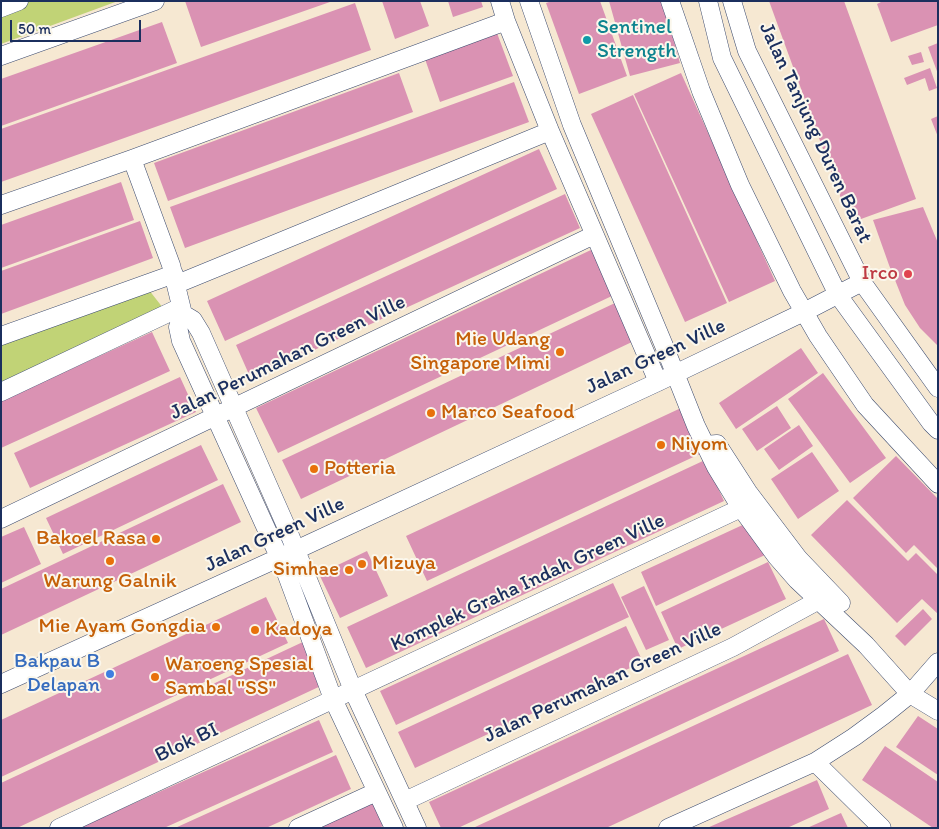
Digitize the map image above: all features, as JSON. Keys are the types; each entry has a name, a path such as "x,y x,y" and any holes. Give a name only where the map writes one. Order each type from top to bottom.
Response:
{"street":[{"path":"1,8 19,1"},
{"path":"1,56 155,1"},
{"path":"500,1 506,21 550,131 658,382"},
{"path":"529,1 572,125 676,373 696,426 716,467 742,500 776,556 816,591 910,694 938,711"},
{"path":"670,1 701,91 740,185 804,312 865,405 938,484"},
{"path":"708,1 722,58 838,295 938,430"},
{"name":"Jalan Tanjung Duren Barat","path":"732,1 747,50 862,282 938,388"},
{"path":"1,205 132,160 506,21"},
{"path":"1,336 176,279 550,131"},
{"path":"132,160 176,279 182,311 178,326 181,341 280,558 333,699 394,828"},
{"name":"Jalan Perumahan Green Ville","path":"1,519 594,236"},
{"name":"Jalan Green Ville","path":"1,684 280,558 658,382 862,282"},
{"path":"182,311 193,320 201,332 296,550 353,690 417,828"},
{"path":"1,392 182,311"},
{"name":"Komplek Graha Indah Green Ville","path":"333,699 742,500"},
{"path":"816,591 842,602"},
{"name":"Jalan Perumahan Green Ville","path":"404,801 733,646 816,591"},
{"path":"668,828 815,762 854,737 910,694 934,672"},
{"name":"Blok BI","path":"59,828 333,699"},
{"path":"815,762 882,828"},
{"path":"298,828 376,792"}],"green space":[{"path":"25,1 118,1 1,44 1,10"},
{"path":"145,285 167,313 1,389 1,336"}],"building":[{"path":"185,1 330,1 330,2 201,47"},
{"path":"382,1 420,1 429,26 395,39"},
{"path":"448,1 481,1 483,7 453,17"},
{"name":"Sentinel Strength","path":"552,1 600,1 627,76 579,94 546,3"},
{"path":"609,1 663,1 680,63 630,76"},
{"path":"769,1 844,1 916,199 850,223"},
{"path":"883,1 938,1 938,25 891,42 877,4"},
{"path":"355,3 371,50 1,182 1,129"},
{"path":"162,22 177,63 1,126 1,79"},
{"path":"497,33 513,76 440,102 425,59"},
{"path":"938,43 938,74 928,47"},
{"path":"921,52 924,62 912,65 908,56"},
{"path":"930,68 937,88 929,91 925,78 907,85 904,78"},
{"path":"399,73 413,112 168,201 154,163"},
{"path":"681,73 775,281 729,302 634,94"},
{"path":"514,82 529,122 185,248 170,207"},
{"path":"633,95 727,303 685,322 591,114"},
{"path":"938,116 938,137 931,119"},
{"path":"539,149 557,189 225,341 207,301"},
{"path":"121,182 134,220 1,268 1,225"},
{"path":"565,194 580,228 251,379 236,345"},
{"path":"923,207 938,243 938,346 920,328 905,305 873,220"},
{"path":"140,221 153,258 1,314 1,271"},
{"path":"593,249 614,295 278,453 256,408"},
{"path":"615,303 634,341 301,499 282,460"},
{"path":"152,332 170,371 1,448 1,401"},
{"path":"801,348 818,373 736,429 719,403"},
{"path":"823,373 886,458 850,483 788,399"},
{"path":"180,377 196,412 30,488 14,453"},
{"path":"777,406 791,428 757,451 742,429"},
{"path":"681,408 702,453 427,581 406,536"},
{"path":"799,425 813,446 779,470 764,449"},
{"path":"201,445 218,480 63,554 46,518"},
{"path":"812,452 839,491 798,519 771,479"},
{"path":"896,456 938,499 938,569 914,545 906,553 853,498"},
{"path":"705,460 724,501 366,668 347,627"},
{"path":"223,484 241,522 1,635 1,589"},
{"path":"847,500 908,561 916,553 938,575 938,614 922,599 897,623 811,535"},
{"path":"749,522 765,555 656,606 641,572"},
{"path":"24,527 41,564 1,583 1,537"},
{"path":"367,551 388,596 340,618 319,574"},
{"path":"768,562 786,599 678,649 661,612"},
{"path":"613,583 629,617 396,725 380,691"},
{"path":"644,586 669,640 646,650 621,597"},
{"path":"266,597 288,643 1,777 1,720"},
{"path":"923,609 932,619 905,646 895,636"},
{"path":"824,619 839,651 458,828 441,828 429,802"},
{"path":"626,626 643,662 415,768 398,732"},
{"path":"305,641 325,684 17,828 1,828 1,783"},
{"path":"848,654 872,705 606,828 473,828"},
{"path":"918,716 938,729 938,775 896,747"},
{"path":"319,720 333,752 164,828 79,828"},
{"path":"885,746 938,782 938,828 933,828 862,780"},
{"path":"336,755 351,789 266,828 175,828"},
{"path":"817,780 829,809 787,828 707,828"},
{"path":"373,798 385,825 379,828 311,828"},
{"path":"841,813 848,828 807,828"}],"place":[{"name":"Sentinel Strength","path":"587,40"},
{"name":"Irco","path":"908,274"},
{"name":"Mie Udang Singapore Mimi","path":"560,352"},
{"name":"Marco Seafood","path":"431,413"},
{"name":"Niyom","path":"661,445"},
{"name":"Potteria","path":"314,469"},
{"name":"Bakoel Rasa","path":"156,539"},
{"name":"Warung Galnik","path":"110,561"},
{"name":"Mizuya","path":"362,564"},
{"name":"Simhae","path":"349,570"},
{"name":"Mie Ayam Gongdia","path":"216,627"},
{"name":"Kadoya","path":"255,630"},
{"name":"Bakpau B Delapan","path":"110,674"},
{"name":"Waroeng Spesial Sambal \"SS\"","path":"155,677"}]}
